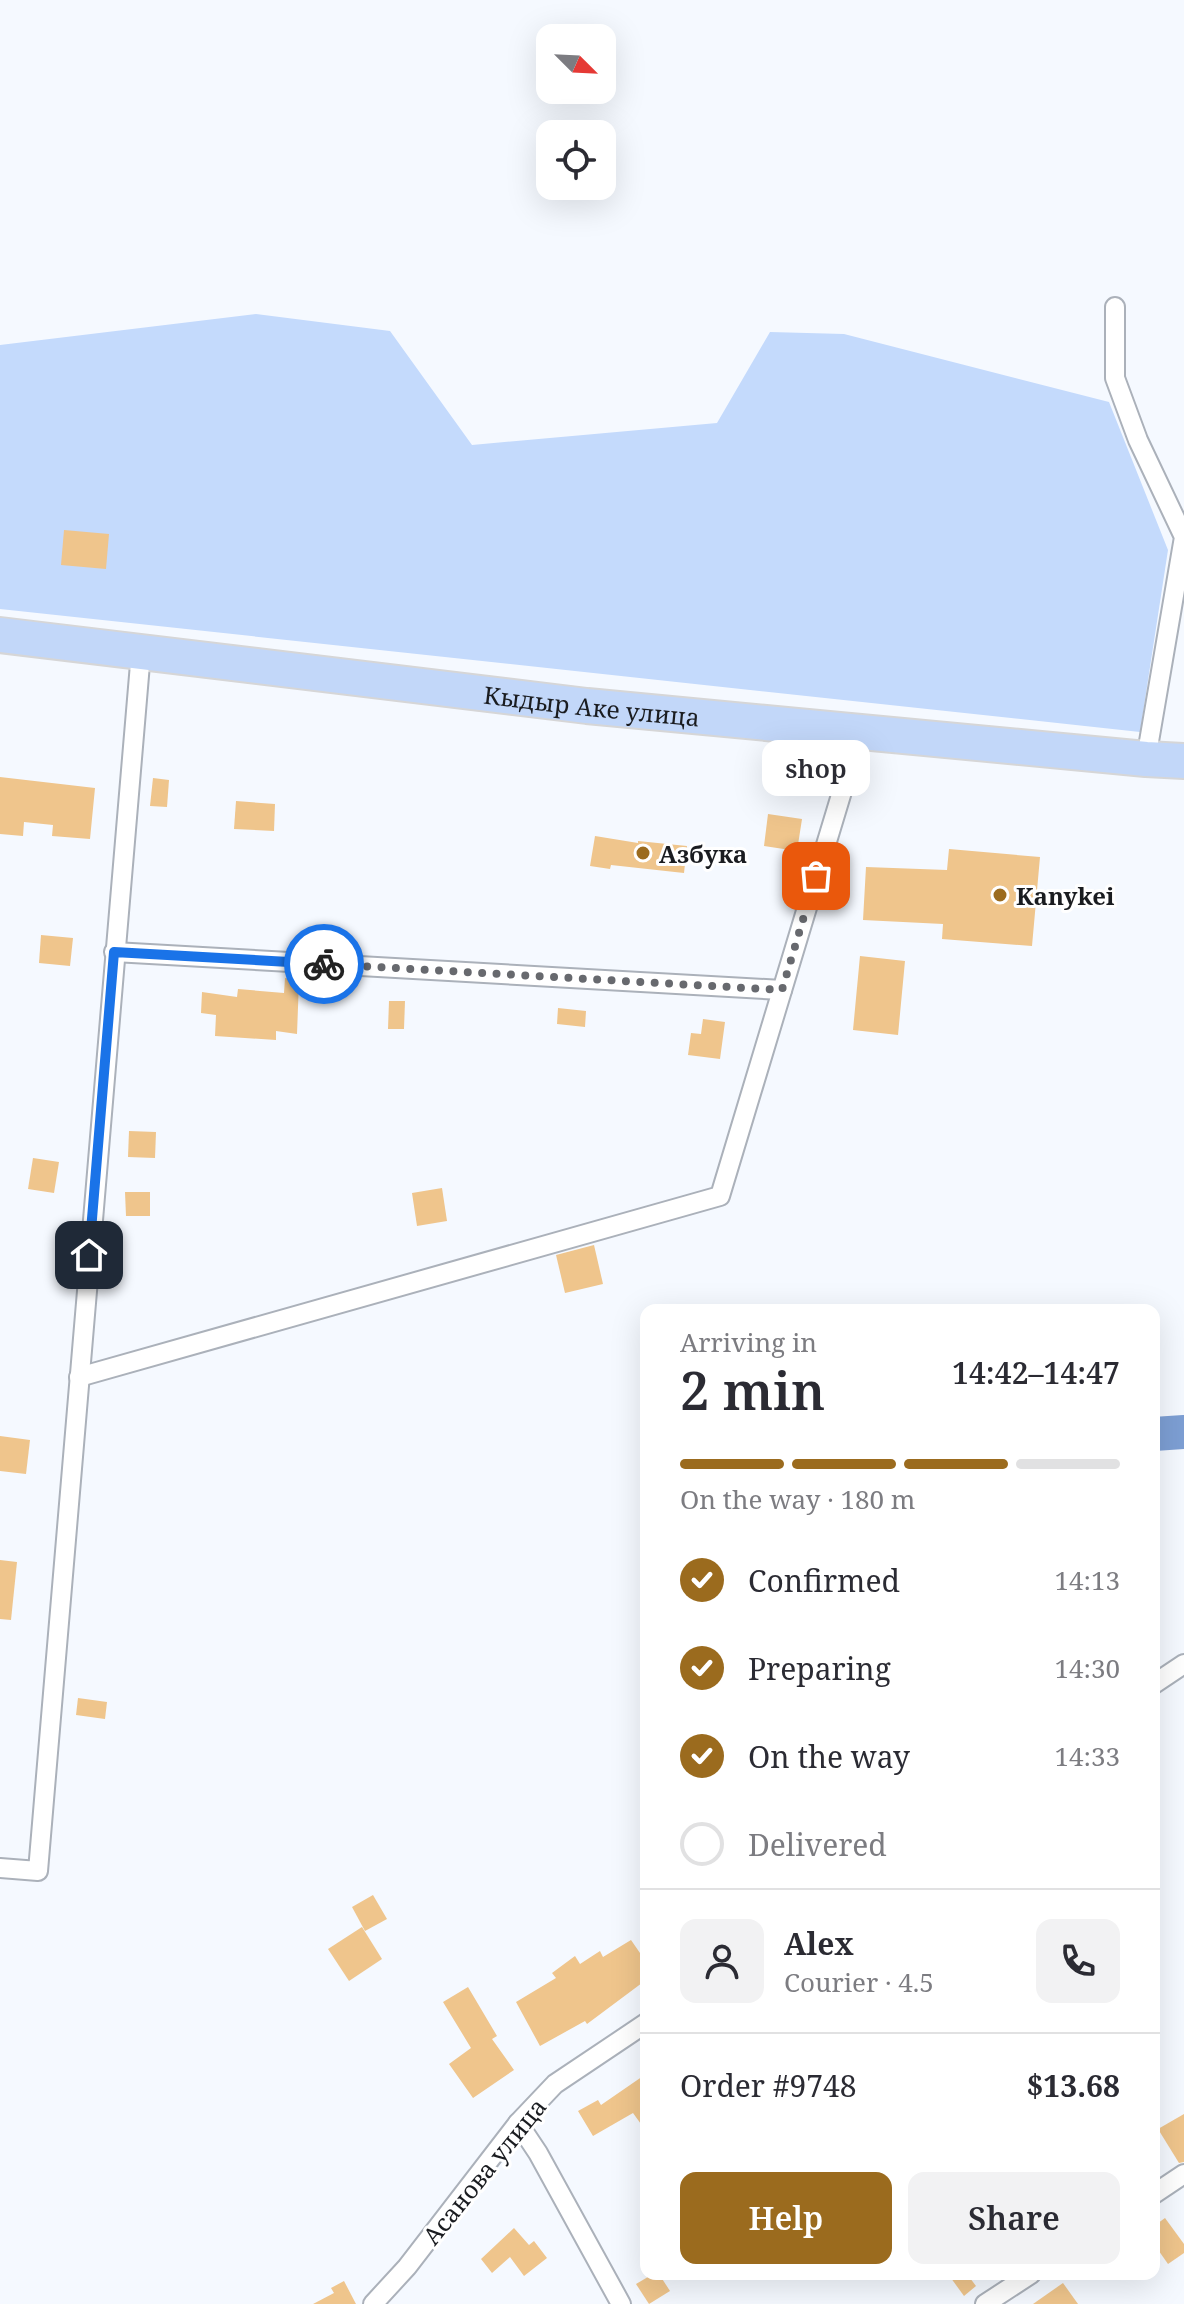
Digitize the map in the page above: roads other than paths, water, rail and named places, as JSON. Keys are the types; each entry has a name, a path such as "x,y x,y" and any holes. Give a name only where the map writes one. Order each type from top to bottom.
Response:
{"highway":[{"name":"Кыдыр Аке улица","path":"0,635 587,706 1184,761"}],"street":[{"path":"1115,307 1115,378 1138,440 1184,537 1146,759"},
{"path":"0,1868 38,1871 141,652"},
{"path":"79,1377 720,1196 860,732"},
{"path":"114,952 782,990"},
{"path":"1160,1680 1179,1668 1184,1688"},
{"name":"Асанова улица","path":"373,2304 407,2267 518,2123 555,2084 640,2027"},
{"path":"518,2123 538,2153 621,2304"},
{"path":"1160,2190 1184,2174"},
{"path":"985,2304 1022,2280"}],"waterway":[{"path":"1160,1434 1184,1432"}],"place":[{"name":"Азбука","path":"643,853"},
{"name":"shop","path":"816,876"},
{"name":"Kanykei","path":"1000,895"}]}
